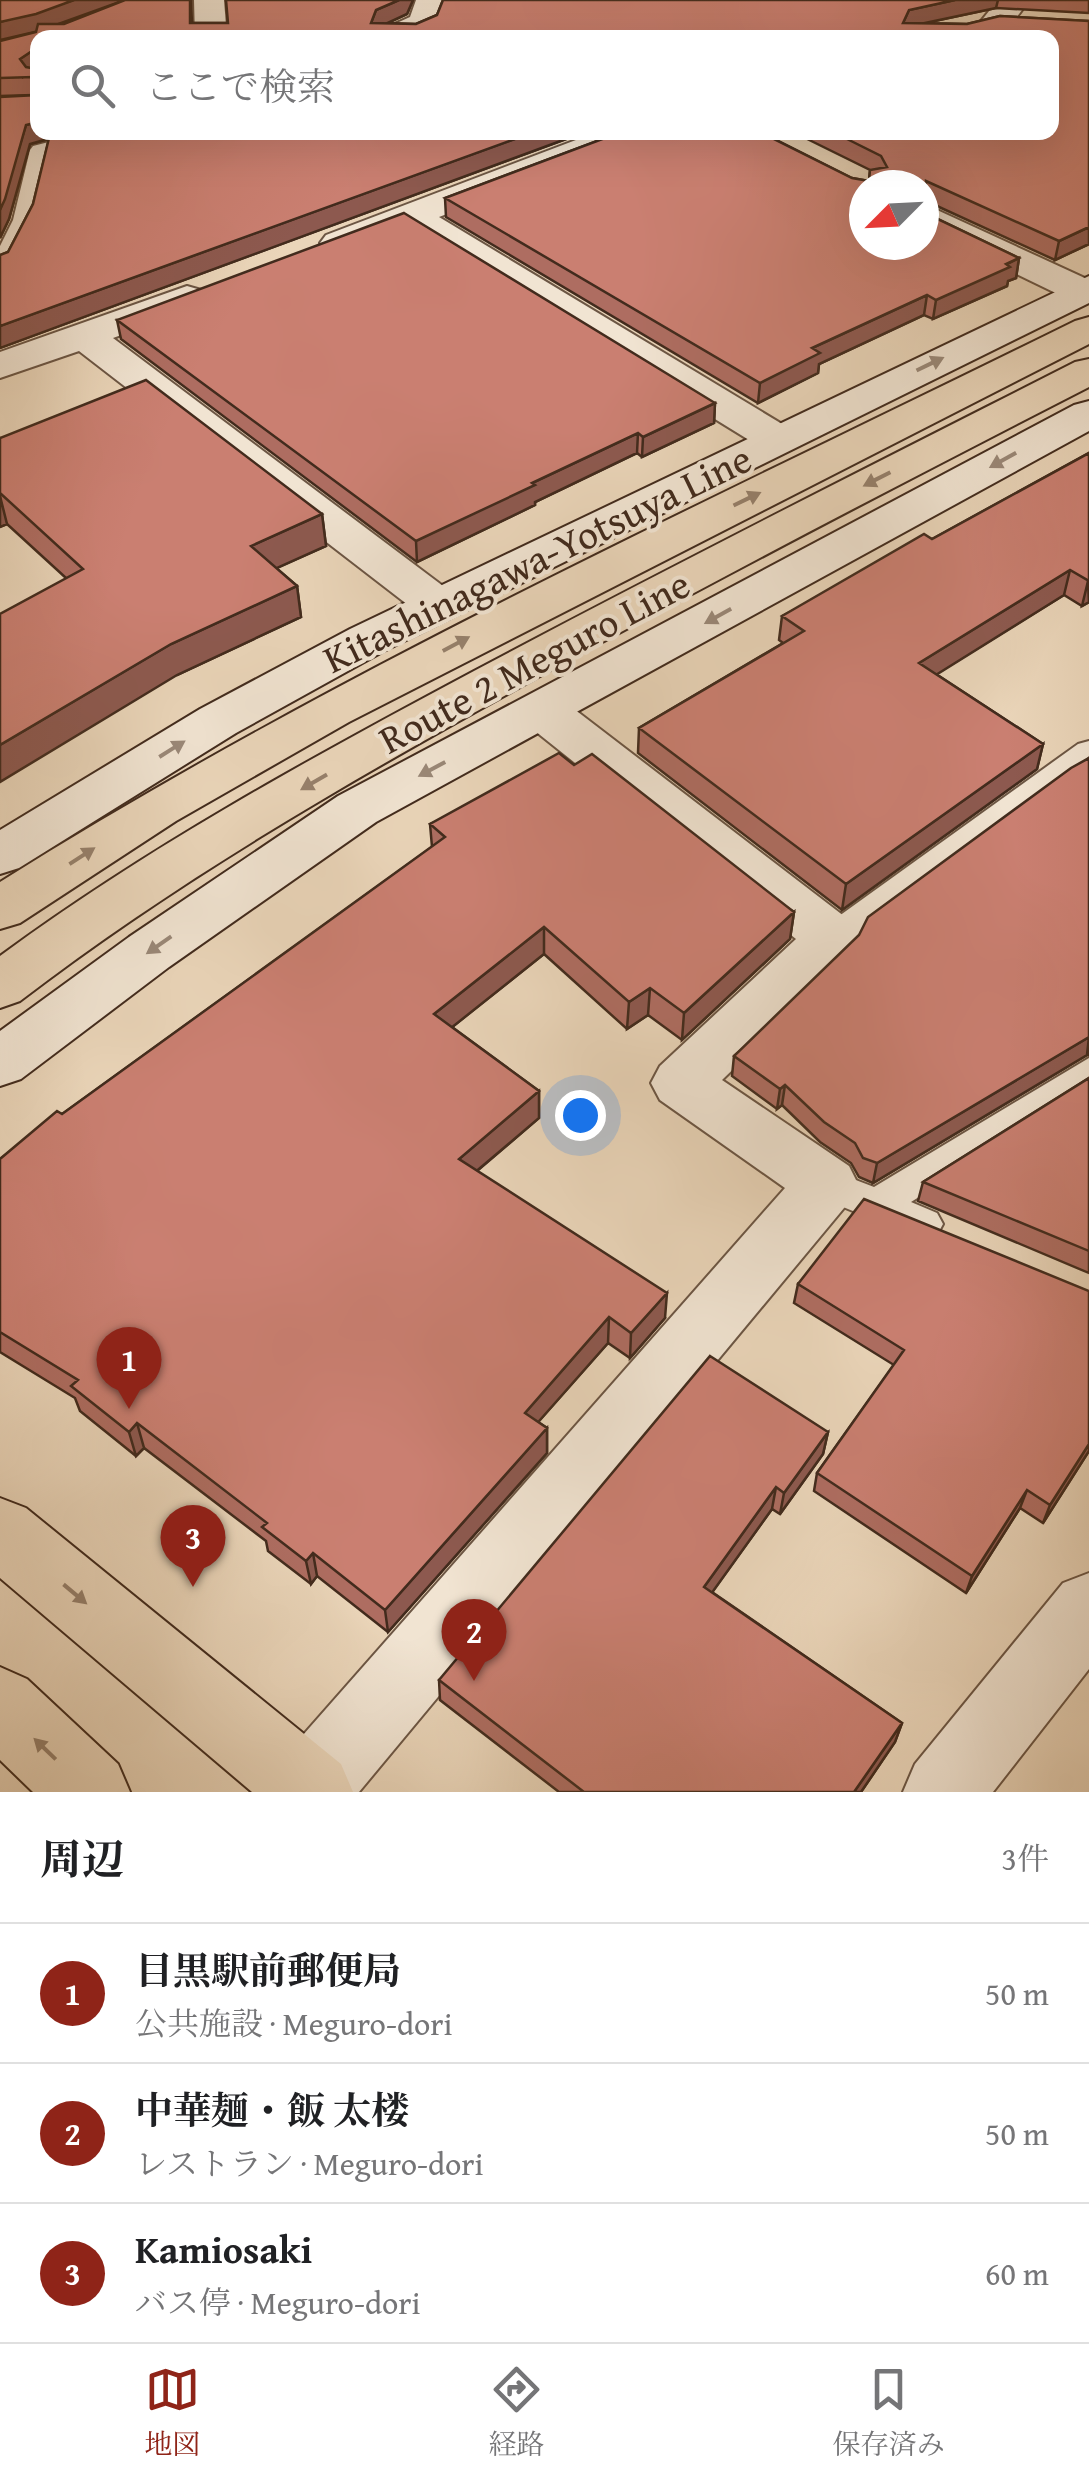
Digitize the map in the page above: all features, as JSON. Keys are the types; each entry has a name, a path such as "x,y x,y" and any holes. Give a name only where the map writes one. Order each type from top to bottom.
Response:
{"main road":[{"name":"Route 2 Meguro Line","path":"0,909 157,808 332,710 1087,303"},
{"name":"Route 2 Meguro Line","path":"0,986 206,844 371,748 804,517 1089,371"},
{"path":"0,1532 311,1790"},
{"path":"0,1706 90,1792"}],"street":[{"path":"209,0 210,30"},
{"path":"407,30 424,22 426,7 434,0"},
{"path":"966,28 1019,20"},
{"path":"302,256 609,140"},
{"path":"411,216 776,439"},
{"path":"939,223 1087,303"},
{"path":"4,360 85,336 212,290"},
{"name":"Kitashinagawa-Yotsuya Line","path":"0,855 218,721 438,605 776,439 1087,303"},
{"path":"85,336 438,605"},
{"path":"0,1064 149,952 357,809 1089,414"},
{"path":"311,1790 852,1194 681,1083 833,938 544,711"},
{"path":"943,1792 1089,1609"}],"lane":[{"path":"0,268 24,220 40,150 82,140"},
{"path":"833,938 1089,751"},
{"path":"852,1194 1089,1072"},
{"path":"852,1194 965,1242"}],"building":[{"path":"0,0 74,0 0,22"},
{"path":"125,0 190,0 190,23 228,23 226,0 399,0 376,10 371,23 416,24 437,15 443,0 955,0 909,10 903,23 967,24 1000,16 1089,21 1089,227 1059,241 939,187 939,170 870,170 887,167 881,156 849,140 1059,140 1059,30 36,30 38,24 64,24"},
{"path":"30,34 30,52 20,59 30,68 30,77 0,78 0,41"},
{"path":"30,95 30,124 26,125 0,210 0,97"},
{"path":"49,140 512,140 0,326 0,255 8,252 33,204"},
{"path":"600,140 776,140 849,176 849,260 939,260 939,220 1019,258 1006,264 1010,267 936,300 927,295 812,348 820,353 760,383 445,198"},
{"path":"404,213 715,403 643,437 638,433 416,541 117,320"},
{"path":"146,380 322,514 251,546 297,586 171,644 0,745 0,614 83,569 0,493 0,438"},
{"path":"1089,453 1089,581 1070,570 919,663 1043,744 846,884 639,728 804,631 782,616 924,534 932,539"},
{"path":"559,753 574,765 592,754 794,912 684,1013 650,988 629,1002 544,927 434,1014 539,1091 459,1159 667,1293 631,1333 609,1317 525,1413 547,1428 385,1610 313,1553 306,1561 262,1527 267,1523 137,1423 129,1432 71,1386 78,1380 0,1332 0,1159 57,1111 62,1114 445,837 430,824"},
{"path":"1089,758 1089,1037 877,1163 863,1158 855,1143 824,1122 785,1085 780,1089 734,1056 859,935 868,917"},
{"path":"1089,1078 1089,1251 923,1182"},
{"path":"864,1199 1089,1291 1089,1444 1050,1505 1027,1490 972,1576 817,1473 904,1350 798,1284"},
{"path":"710,1356 828,1432 784,1493 776,1487 704,1587 902,1723 854,1792 584,1792 439,1680"}],"place":[{"name":"目黒駅前郵便局","path":"129,1409"},
{"name":"Kamiosaki","path":"193,1587"},
{"name":"中華麺・飯 太楼","path":"474,1681"}]}
